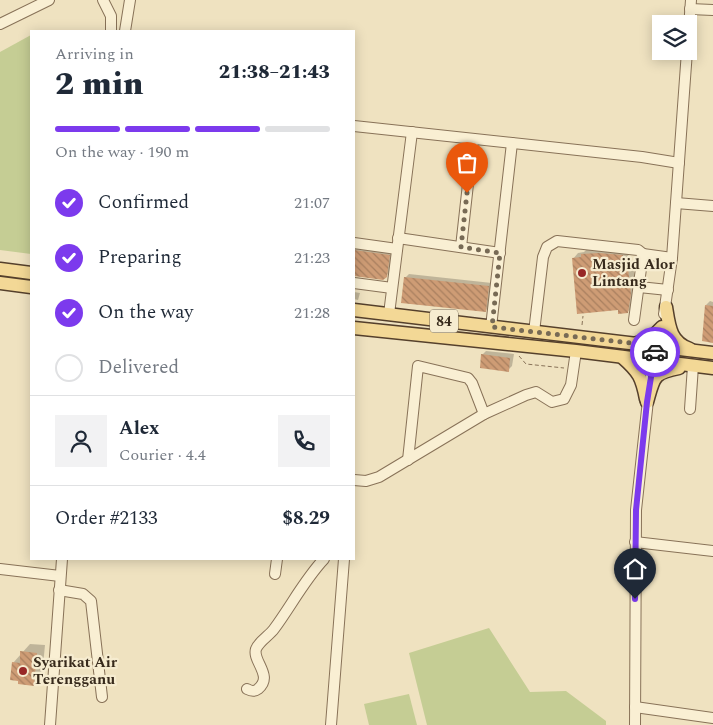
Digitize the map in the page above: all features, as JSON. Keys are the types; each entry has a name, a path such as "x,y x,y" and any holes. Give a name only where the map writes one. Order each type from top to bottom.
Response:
{"main road":[{"path":"0,269 30,273"},
{"path":"0,283 30,287"},
{"path":"666,307 670,330 675,340 699,352"},
{"name":"84","path":"355,310 713,354"},
{"path":"635,344 651,338 662,327"},
{"name":"84","path":"355,328 576,351 713,368"},
{"path":"622,357 638,372 644,386 647,402"},
{"path":"647,402 654,380 661,373 692,365"}],"street":[{"path":"0,24 49,0"},
{"path":"103,0 111,16 111,30"},
{"path":"126,30 130,0"},
{"path":"691,4 713,10"},
{"path":"635,725 636,510 647,402 656,346 666,307 672,258 686,60"},
{"path":"355,126 679,163"},
{"path":"389,314 412,132"},
{"path":"461,247 473,139"},
{"path":"492,327 512,143"},
{"path":"676,203 713,206"},
{"path":"398,238 500,253"},
{"path":"534,332 543,257 545,250 550,244 557,241 567,241 638,250 643,254 672,258"},
{"path":"355,244 397,249"},
{"path":"634,320 643,254"},
{"path":"355,283 392,288"},
{"path":"639,287 668,290"},
{"path":"355,480 372,480 484,414 531,392 540,394 552,402 564,399 567,395 574,369 576,351"},
{"path":"690,409 692,365"},
{"path":"408,460 418,366 468,378 472,383 484,414"},
{"path":"635,542 713,550"},
{"path":"50,725 62,560"},
{"path":"276,560 276,574"},
{"path":"247,689 255,690 263,680 256,654 257,647 274,629 323,560"},
{"path":"331,725 344,560"},
{"path":"0,569 60,576"},
{"path":"59,590 83,594 91,601 102,697"},
{"path":"635,707 713,718"}],"path":[{"path":"520,346 519,356 526,364 574,369"}],"green space":[{"path":"30,36 30,254 0,250 0,52"},
{"path":"489,628 530,692 566,691 606,721 606,725 427,725 409,653"},
{"path":"409,694 417,725 369,725 364,704"}],"building":[{"path":"355,250 390,255 387,277 383,280 355,276"},
{"path":"581,254 623,255 624,269 628,268 631,294 628,313 618,314 618,310 577,314 572,258 581,257"},
{"path":"404,277 489,286 486,312 401,303"},
{"path":"705,305 713,306 713,343 702,341"},
{"path":"481,354 510,358 509,372 480,368"},
{"name":"Syarikat Air Terengganu","path":"20,651 37,653 34,686 18,684 18,681 10,680 12,662 20,663"}],"way so far":[{"path":"467,193 461,247 500,253 492,327 656,346 655,352"}],"place":[{"name":"Masjid Alor Lintang","path":"582,273"},
{"name":"Syarikat Air Terengganu","path":"23,671"}],"route":[{"path":"635,599 635,520 647,402 655,352"}]}
